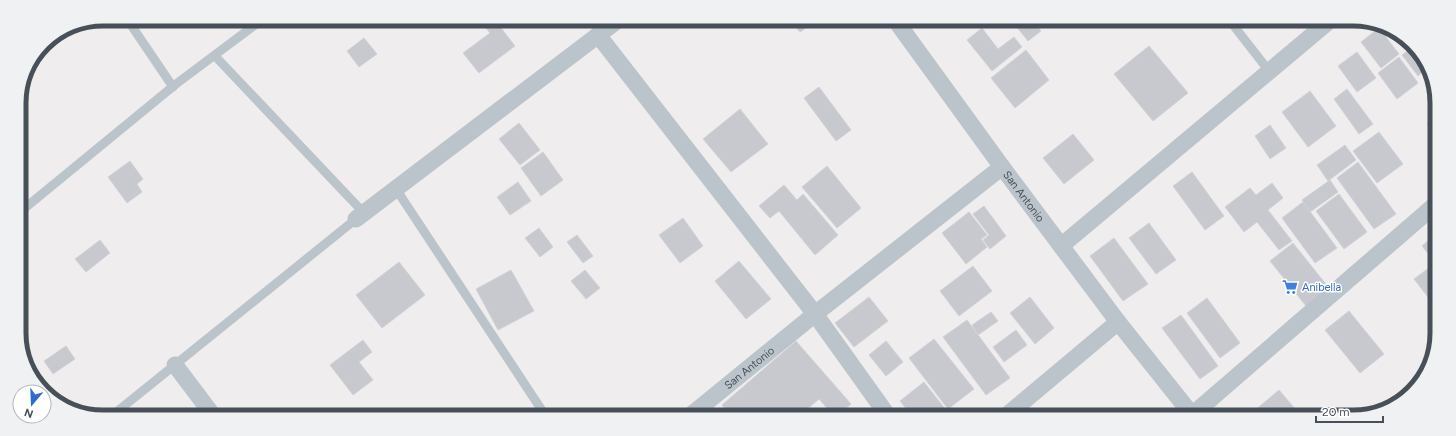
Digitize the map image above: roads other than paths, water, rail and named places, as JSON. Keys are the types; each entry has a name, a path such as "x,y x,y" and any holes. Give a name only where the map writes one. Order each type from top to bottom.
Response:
{"street":[{"path":"360,216 610,26"},
{"path":"900,26 1002,167"},
{"path":"1061,246 1323,26"},
{"path":"598,36 815,314 884,410"},
{"name":"San Antonio","path":"699,410 815,314 1002,167 1118,322 1188,410"},
{"path":"1200,410 1430,209"},
{"path":"1013,410 1118,322"},
{"path":"175,365 209,410"}],"lane":[{"path":"132,26 173,86"},
{"path":"26,207 173,86 254,26"},
{"path":"1233,26 1270,71"},
{"path":"119,410 360,216 214,56"},
{"path":"396,189 542,410"}],"place":[{"name":"Anibella","path":"1290,287"}]}
